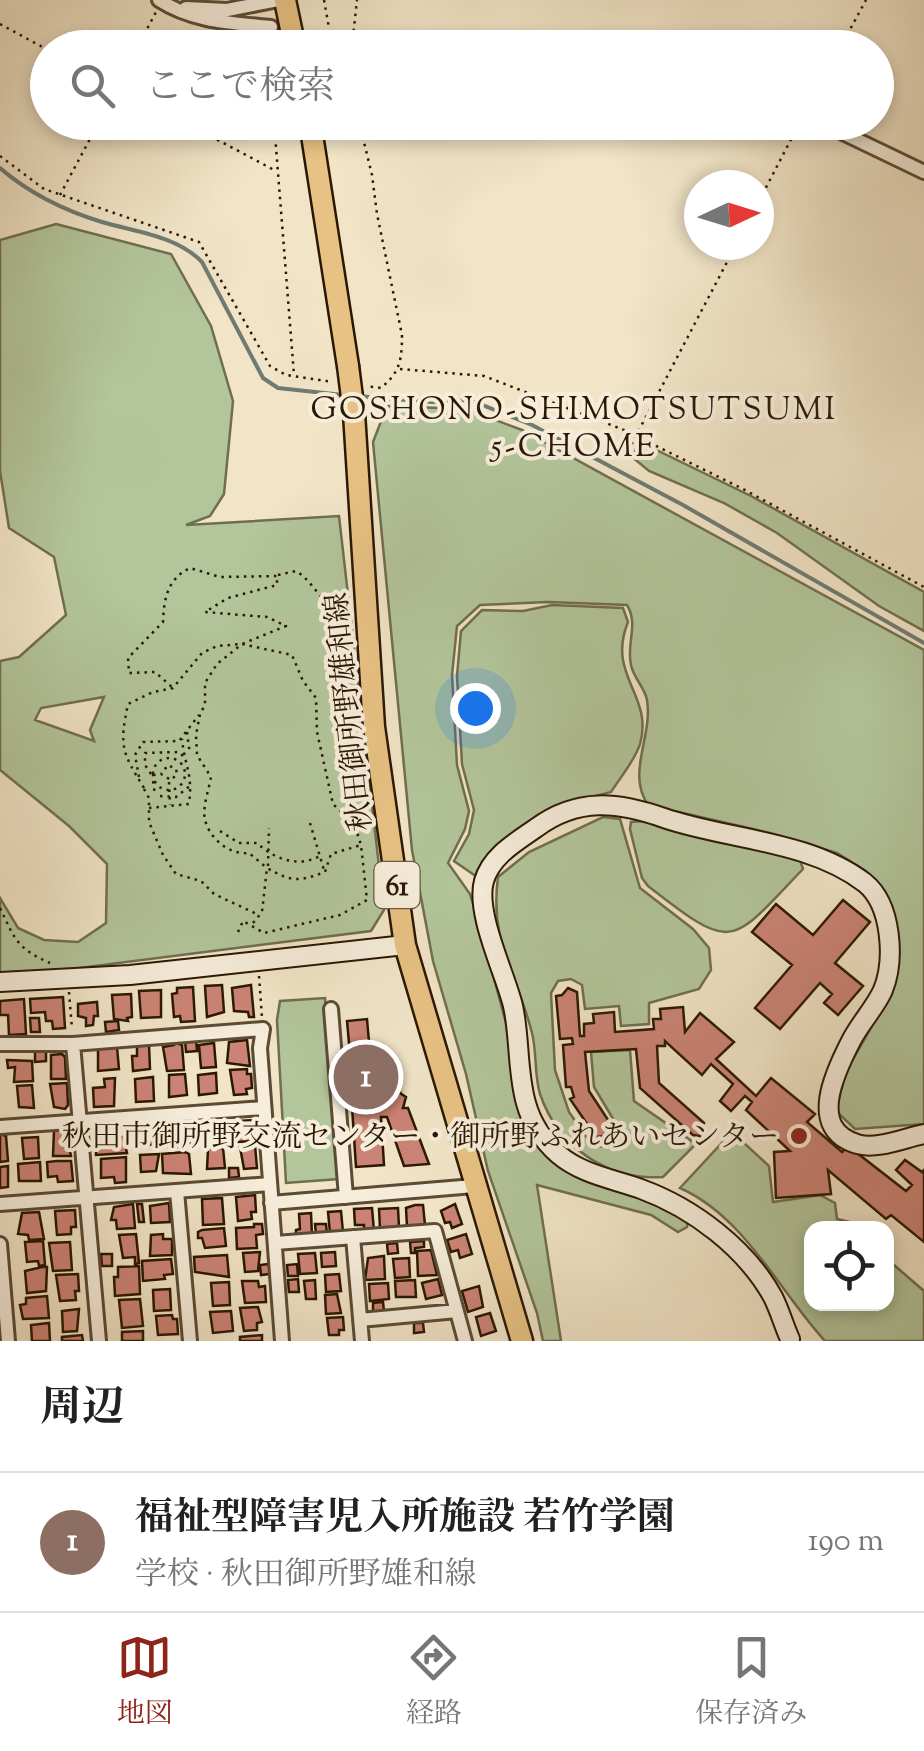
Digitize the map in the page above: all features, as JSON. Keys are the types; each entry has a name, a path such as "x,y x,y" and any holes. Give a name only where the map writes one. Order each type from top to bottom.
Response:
{"main road":[{"path":"282,0 290,30"},
{"name":"秋田御所野雄和線","path":"313,140 354,414 374,727 405,944 522,1341"}],"street":[{"path":"174,10 226,10 282,0"},
{"path":"160,1 174,10 214,22 271,27"},
{"path":"857,140 924,172"},
{"path":"787,1340 772,1296 743,1258 705,1222 660,1196 584,1170 558,1154 538,1130 526,1102 514,1008 486,920 484,881 494,860 564,811 612,803 682,824 778,845 867,884 888,928 889,963 884,986 851,1040 826,1106 832,1124 858,1144 879,1144 924,1134"},
{"path":"0,982 130,975 405,944"},
{"path":"332,1009 346,1197"},
{"path":"0,1044 73,1044 263,1029 260,1048 282,1341"},
{"path":"73,1044 99,1341"},
{"path":"0,1127 264,1108"},
{"path":"0,1204 270,1184"},
{"path":"272,1203 474,1186"},
{"path":"177,1191 190,1341"},
{"path":"275,1244 435,1231 465,1341"},
{"path":"354,1238 362,1341"},
{"path":"0,1244 8,1341"},
{"path":"360,1320 457,1311"}],"path":[{"path":"324,0 328,30"},
{"path":"354,30 356,0"},
{"path":"850,30 866,0"},
{"path":"146,30 160,1"},
{"path":"0,24 30,40"},
{"path":"60,196 89,140"},
{"path":"218,140 278,172"},
{"path":"275,140 295,377"},
{"path":"363,140 402,336 397,375 380,388 364,386"},
{"path":"774,172 791,140"},
{"path":"0,156 44,189 60,196 199,242 270,366 295,377 348,375"},
{"path":"628,451 728,260"},
{"path":"399,369 484,376 636,436 924,587"},
{"path":"173,688 156,672 129,673 128,658 162,622 164,596 180,572 190,568 220,577 277,576 296,570 334,612 366,611"},
{"path":"277,576 277,586 228,598 205,612 267,617 286,626 242,644 217,664 205,684 197,747 197,755 211,777 204,817 215,839 236,854 249,853 289,880 325,872"},
{"path":"144,788 123,753 122,730 128,704 152,692 173,688 202,653 216,646 242,644 292,655 303,681 316,698 316,732 332,804 355,826 367,900 340,915 264,932 243,922 238,932"},
{"path":"200,714 179,741 143,742 135,755 149,822 163,856 176,874 201,880 214,894 259,915"},
{"path":"187,731 189,748 197,747"},
{"path":"148,808 189,804 182,738"},
{"path":"169,790 156,784 145,765 145,753 179,752 184,757"},
{"path":"169,790 182,783 185,772 180,762 166,758 156,764 153,775 157,796 176,798 190,786"},
{"path":"166,758 168,765"},
{"path":"153,775 161,774 168,765"},
{"path":"168,765 177,772"},
{"path":"177,772 185,772"},
{"path":"168,780 176,777 177,772"},
{"path":"161,774 168,780 170,804"},
{"path":"182,783 190,786"},
{"path":"310,823 325,872"},
{"path":"252,924 259,915 266,888 269,828"},
{"path":"220,832 239,843 258,843 268,854 292,862 320,856"},
{"path":"325,872 331,854 361,845"},
{"path":"0,908 25,952 52,963"},
{"path":"259,973 263,1029"},
{"path":"69,991 73,1044"}],"green space":[{"path":"56,224 171,254 211,326 233,401 224,494 210,516 186,525 339,516 384,910 371,931 32,974 0,972 0,898 18,928 44,940 78,942 106,923 107,864 69,826 0,770 0,661 19,657 66,615 54,557 9,528 0,471 0,240","holes":["104,697 90,730 94,741 35,720 41,708"]},
{"path":"387,406 466,409 522,430 924,650 924,1124 855,1129 836,1111 846,1071 886,1002 889,901 867,872 837,853 648,805 639,780 647,700 631,665 632,620 627,605 480,605 457,626 452,675 457,765 469,811 465,829 448,863 470,894 478,919 506,1023 516,1100 526,1130 544,1151 688,1220 687,1227 678,1232 651,1215 537,1185 561,1341 543,1341 488,1171 466,1074 433,961 412,850 373,442"},
{"path":"640,442 751,496 924,592 924,631 879,606 777,533 724,503 649,471 632,457"},
{"path":"552,605 623,608 628,622 623,657 641,712 640,744 611,792 558,806 477,877 454,861 469,834 474,810 462,764 457,676 461,631 482,610 523,611"},
{"path":"603,817 620,819 640,888 693,929 709,948 711,970 699,989 649,1003 649,1024 621,1026 619,1006 585,1009 582,985 571,979 558,981 551,993 555,1070 569,1112 592,1145 605,1147 616,1140 618,1127 594,1087 591,1052 630,1050 634,1101 696,1144 663,1177 643,1177 605,1166 572,1145 559,1130 540,1094 532,1033 497,921 498,877 529,852"},
{"path":"643,821 755,845 800,860 803,869 745,926 731,932 716,931 677,908 642,878 630,829 631,822"},
{"path":"325,998 339,1179 286,1183 277,1020 280,1001"},
{"path":"732,1132 769,1166 773,1202 820,1195 835,1203 837,1219 846,1221 804,1221 804,1311 894,1311 894,1265 924,1291 924,1341 825,1341 724,1217 680,1188"}],"building":[{"path":"843,900 870,922 835,963 863,986 838,1015 824,1003 832,994 820,983 780,1029 755,1008 792,965 752,932 776,904 813,935"},
{"path":"222,985 224,1012 207,1017 205,986"},
{"path":"251,985 254,1017 249,1017 248,1012 234,1011 232,988"},
{"path":"193,987 195,1021 181,1022 180,1016 174,1017 172,994 177,993 177,988"},
{"path":"568,988 577,992 580,1036 584,1036 584,1024 594,1023 593,1014 614,1012 615,1032 654,1029 653,1019 661,1019 660,1009 683,1007 685,1032 700,1013 734,1042 716,1059 756,1096 771,1078 815,1114 807,1122 842,1152 848,1146 906,1191 912,1185 896,1170 905,1160 924,1170 924,1242 891,1215 886,1219 828,1170 831,1194 776,1198 774,1152 790,1151 746,1110 752,1102 745,1096 731,1111 720,1101 733,1084 711,1064 702,1075 665,1041 665,1046 657,1046 659,1083 704,1123 700,1136 693,1135 640,1088 636,1049 585,1052 589,1091 612,1126 606,1136 596,1137 570,1099 574,1097 571,1087 566,1087 563,1045 573,1044 572,1038 560,1039 556,996"},
{"path":"161,990 161,1017 141,1018 139,991"},
{"path":"131,994 132,1017 128,1021 114,1019 112,995"},
{"path":"63,997 65,1028 53,1029 45,1012 31,1013 30,999"},
{"path":"24,999 26,1034 9,1035 8,1015 0,1015 0,1001"},
{"path":"97,1002 98,1016 94,1016 93,1025 86,1026 86,1018 78,1016 78,1004"},
{"path":"30,1018 39,1018 40,1032 31,1032"},
{"path":"367,1019 370,1053 350,1054 347,1021"},
{"path":"118,1021 119,1030 106,1032 105,1022"},
{"path":"196,1039 197,1051 186,1052 185,1040"},
{"path":"247,1040 250,1066 227,1063 229,1042"},
{"path":"174,1042 182,1045 184,1070 167,1071 163,1047"},
{"path":"214,1043 216,1067 201,1068 199,1045"},
{"path":"149,1045 150,1069 133,1071 132,1056 137,1056 137,1046"},
{"path":"117,1047 119,1069 98,1071 98,1048"},
{"path":"35,1051 46,1051 46,1061 35,1062"},
{"path":"62,1054 66,1079 51,1079 51,1055"},
{"path":"7,1060 32,1061 33,1081 14,1082 15,1067 8,1068"},
{"path":"247,1069 252,1088 246,1089 247,1094 234,1095 230,1070"},
{"path":"216,1073 217,1093 199,1095 198,1075"},
{"path":"185,1074 187,1095 169,1097 169,1075"},
{"path":"350,1076 360,1076 360,1081 387,1079 388,1087 400,1086 400,1093 406,1097 403,1108 408,1108 429,1164 404,1166 387,1117 381,1117 384,1165 356,1167"},
{"path":"153,1077 154,1101 136,1102 135,1079"},
{"path":"115,1078 114,1106 94,1107 93,1088 105,1087 104,1079"},
{"path":"67,1083 68,1105 65,1109 54,1107 50,1084"},
{"path":"32,1085 34,1108 19,1107 17,1086"},
{"path":"254,1120 255,1141 237,1142 239,1121"},
{"path":"156,1121 158,1144 143,1145 139,1126"},
{"path":"203,1121 221,1122 223,1144 205,1145"},
{"path":"189,1126 190,1147 169,1147 172,1127"},
{"path":"54,1130 66,1130 71,1156 53,1156"},
{"path":"0,1134 6,1136 8,1161 0,1162"},
{"path":"115,1134 115,1138 123,1137 127,1153 96,1155 102,1135"},
{"path":"38,1137 39,1158 24,1159 22,1138"},
{"path":"255,1145 257,1168 244,1169 240,1147"},
{"path":"223,1148 225,1168 207,1169 208,1149"},
{"path":"159,1154 156,1171 141,1172 140,1155"},
{"path":"162,1154 189,1154 191,1174 163,1173"},
{"path":"126,1157 126,1182 115,1183 114,1177 101,1178 101,1159"},
{"path":"71,1161 73,1181 58,1182 57,1176 48,1177 47,1162"},
{"path":"40,1162 41,1181 19,1181 18,1164"},
{"path":"8,1166 8,1187 0,1188 0,1167"},
{"path":"229,1168 238,1168 239,1177 229,1178"},
{"path":"255,1195 256,1212 251,1212 252,1219 238,1221 236,1197"},
{"path":"222,1198 224,1224 203,1225 202,1199"},
{"path":"169,1203 170,1222 151,1223 150,1206"},
{"path":"133,1204 135,1228 117,1229 116,1220 111,1220 114,1207"},
{"path":"137,1204 142,1204 144,1222 139,1222"},
{"path":"455,1204 462,1224 452,1228 450,1222 445,1223 441,1211"},
{"path":"423,1205 425,1225 407,1227 406,1208"},
{"path":"372,1208 374,1231 364,1231 364,1225 355,1225 354,1209"},
{"path":"398,1208 399,1227 380,1229 379,1209"},
{"path":"75,1210 76,1227 71,1227 71,1234 57,1235 55,1211"},
{"path":"341,1211 343,1232 330,1233 328,1212"},
{"path":"39,1212 44,1239 29,1240 28,1235 18,1234 22,1213"},
{"path":"311,1213 312,1235 296,1236 300,1229 299,1214"},
{"path":"262,1224 263,1234 256,1235 257,1248 237,1249 236,1228"},
{"path":"315,1224 326,1224 327,1234 316,1235"},
{"path":"224,1228 226,1246 205,1248 202,1238 198,1238 202,1230"},
{"path":"136,1234 139,1263 135,1264 135,1257 123,1258 119,1235"},
{"path":"163,1234 163,1239 172,1239 172,1255 150,1256 151,1235"},
{"path":"466,1234 472,1254 460,1258 458,1250 451,1252 447,1240"},
{"path":"43,1241 45,1265 27,1262 25,1242"},
{"path":"424,1241 424,1247 411,1253 410,1242"},
{"path":"70,1242 72,1270 53,1271 49,1243"},
{"path":"397,1243 398,1253 388,1254 387,1244"},
{"path":"431,1250 437,1275 418,1276 417,1251"},
{"path":"260,1252 258,1271 245,1272 243,1253"},
{"path":"335,1252 336,1266 322,1267 321,1253"},
{"path":"315,1253 317,1273 300,1274 298,1254"},
{"path":"101,1254 112,1254 112,1266 102,1266"},
{"path":"227,1255 229,1277 195,1272 194,1257"},
{"path":"384,1256 385,1279 365,1280 368,1258"},
{"path":"409,1258 410,1277 395,1278 393,1259"},
{"path":"171,1259 173,1274 164,1275 165,1279 143,1281 142,1261"},
{"path":"269,1264 270,1274 261,1275 260,1265"},
{"path":"297,1264 298,1276 288,1276 287,1265"},
{"path":"139,1266 140,1294 115,1296 118,1267"},
{"path":"47,1267 46,1291 27,1293 25,1271"},
{"path":"78,1274 76,1300 60,1301 56,1275"},
{"path":"339,1274 341,1291 326,1292 325,1275"},
{"path":"298,1279 299,1292 289,1292 288,1280"},
{"path":"438,1279 442,1295 426,1299 422,1283"},
{"path":"315,1280 316,1299 306,1299 304,1281"},
{"path":"415,1280 416,1297 396,1297 395,1281"},
{"path":"242,1281 258,1281 259,1287 265,1286 266,1302 245,1303"},
{"path":"229,1282 230,1305 213,1306 211,1283"},
{"path":"388,1283 389,1299 370,1301 369,1284"},
{"path":"479,1286 483,1307 468,1312 462,1291"},
{"path":"170,1289 171,1310 154,1311 153,1290"},
{"path":"337,1294 341,1313 326,1314 325,1295"},
{"path":"47,1296 49,1318 23,1319 20,1305 26,1304 26,1298"},
{"path":"140,1299 143,1326 122,1328 119,1300"},
{"path":"383,1302 384,1311 373,1312 373,1303"},
{"path":"258,1307 262,1322 257,1323 257,1330 244,1331 240,1308"},
{"path":"79,1309 77,1331 63,1332 62,1311"},
{"path":"231,1311 233,1331 213,1333 210,1312"},
{"path":"490,1313 496,1331 481,1336 476,1317"},
{"path":"172,1315 177,1319 178,1334 158,1335 156,1316"},
{"path":"343,1317 344,1330 339,1330 339,1335 329,1335 327,1318"},
{"path":"49,1323 50,1341 32,1341 31,1325"},
{"path":"414,1323 423,1323 424,1332 414,1333"},
{"path":"143,1331 143,1341 122,1341 122,1332"},
{"path":"82,1335 83,1341 62,1341 62,1337"},
{"path":"262,1335 262,1341 240,1341 240,1337"}],"waterway":[{"path":"0,168 62,207 168,241 192,253 202,262 263,378 278,388 343,395"},
{"path":"357,396 432,402 470,400 532,425 683,505 924,643"}],"place":[{"name":"福祉型障害児入所施設 若竹学園","path":"366,1077"},
{"name":"秋田市御所野交流センター・御所野ふれあいセンター","path":"799,1136"}],"district":[{"name":"GOSHONO-SHIMOTSUTSUMI 5-CHOME","path":"574,426"}]}
